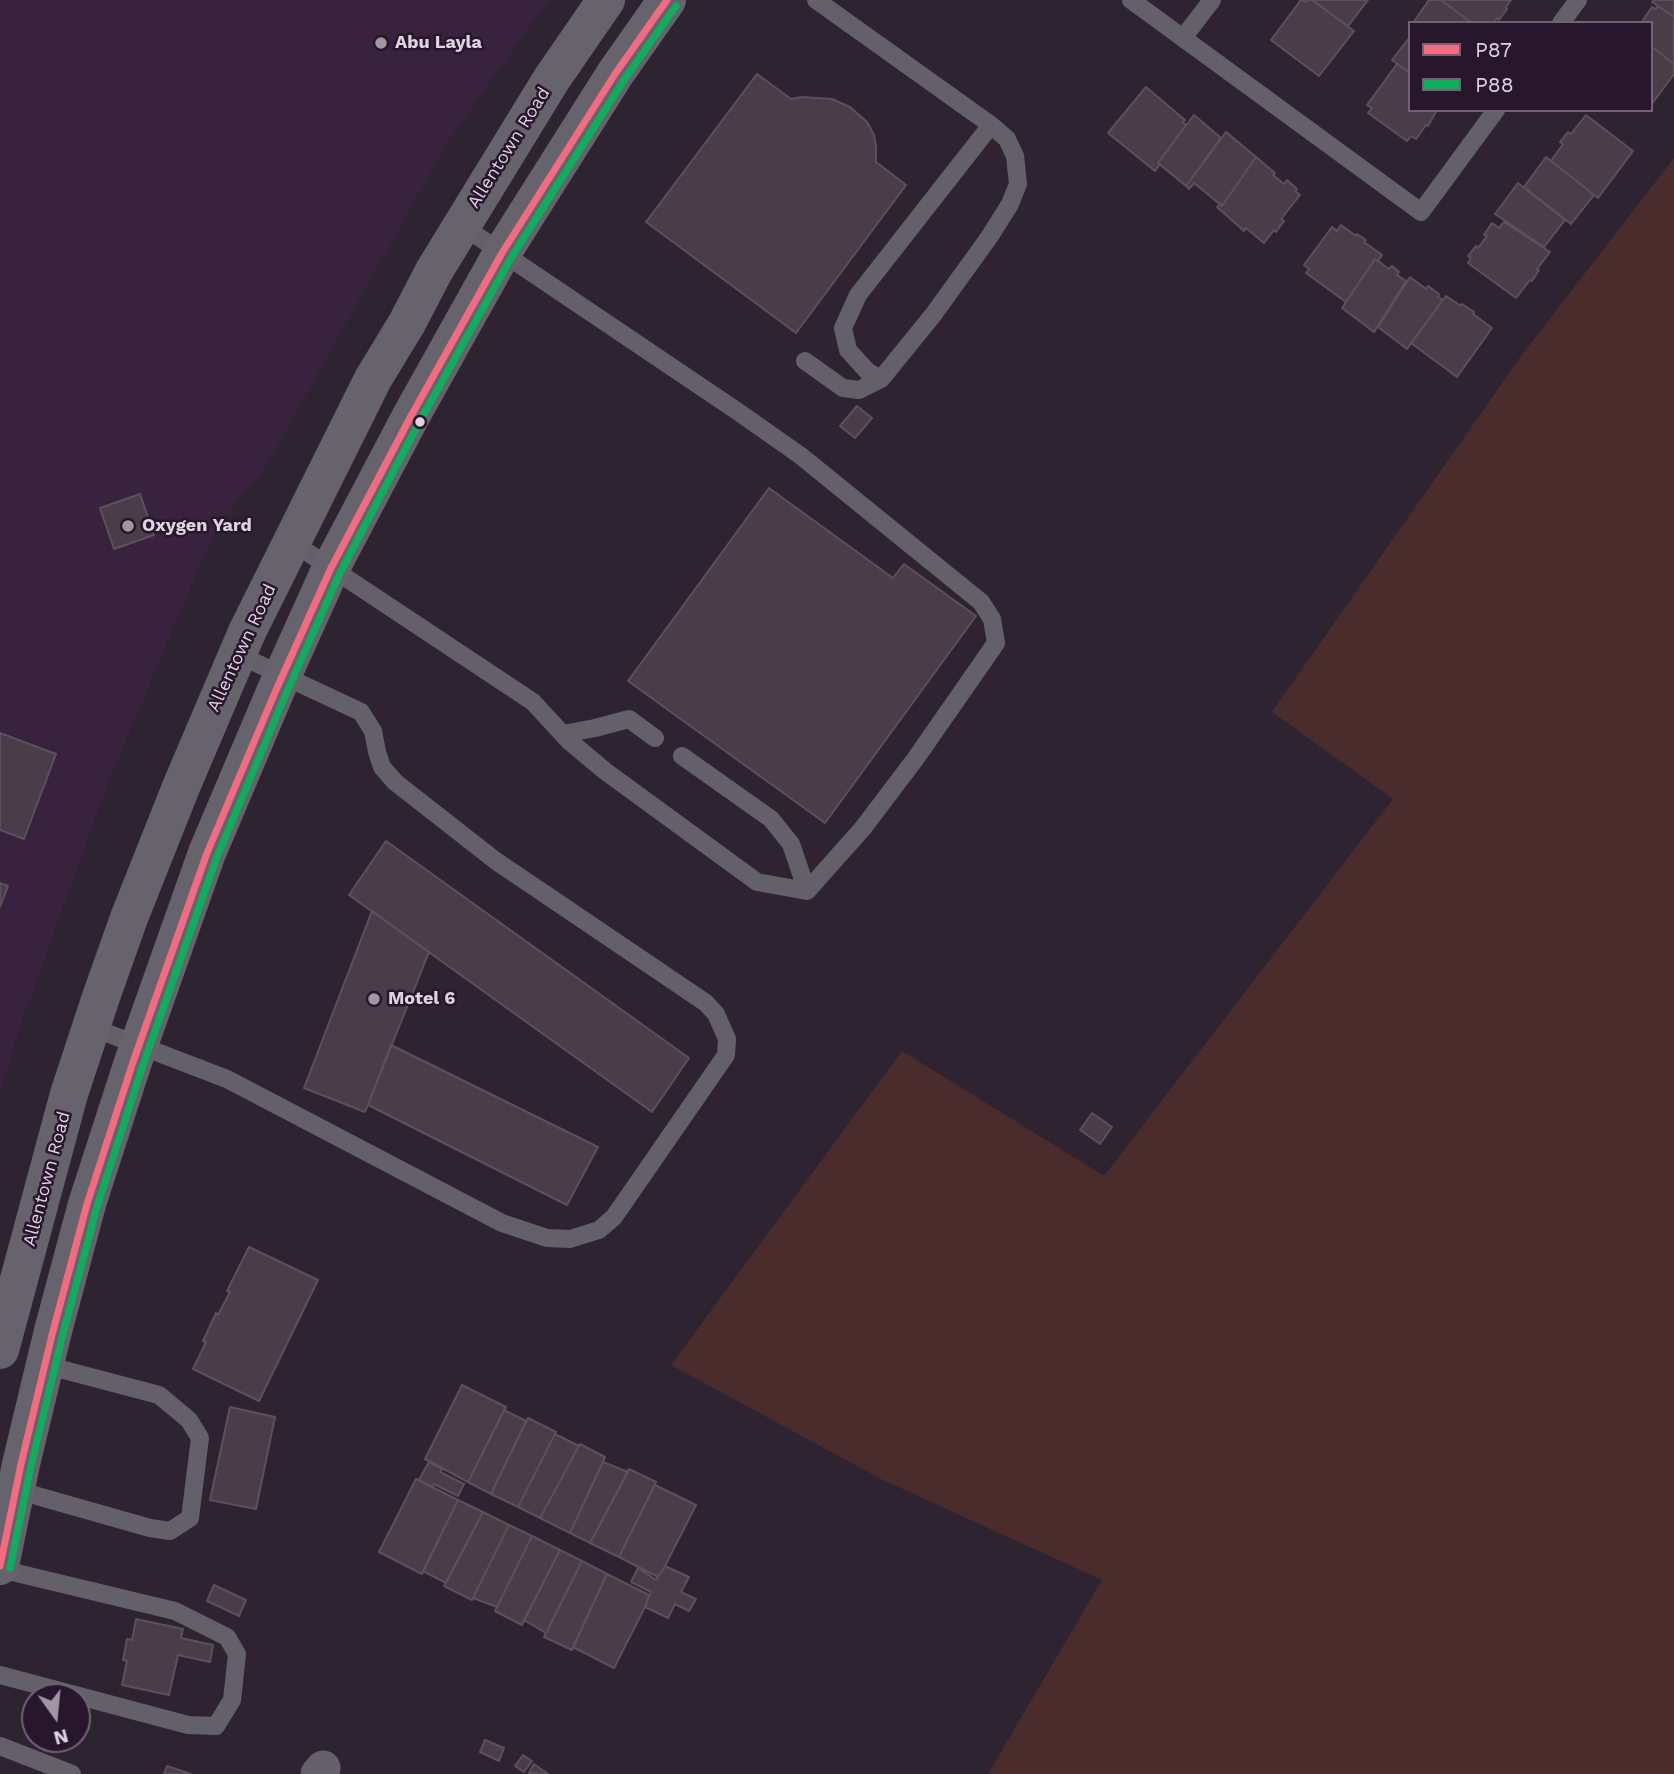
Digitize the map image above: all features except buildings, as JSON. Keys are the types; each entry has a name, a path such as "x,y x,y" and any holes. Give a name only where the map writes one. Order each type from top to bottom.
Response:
{"main road":[{"name":"Allentown Road","path":"0,1350 69,1094 91,1027 129,918 237,654 373,379 461,225 551,80 606,0"},
{"path":"0,1568 45,1365 87,1204 139,1045 207,853 331,568 411,416 502,253 615,74 667,0"}],"lane":[{"path":"805,361 843,388 859,390 880,379 933,315 990,236 1010,204 1018,184 1015,156 1007,139 816,0"},
{"path":"1131,0 1421,212 1495,112"},
{"path":"1183,38 1212,0"},
{"path":"1562,21 1578,0"},
{"path":"880,379 869,372 848,350 843,328 858,295 991,125"},
{"path":"461,225 801,456 981,602 992,619 996,643 863,828 807,891"},
{"path":"292,542 533,702 604,771 757,881 807,891"},
{"path":"91,1027 227,1079 502,1223 547,1238 570,1239 599,1230 614,1217 726,1055 727,1039 716,1014 706,1003 496,861 395,782 382,768 373,731 361,712 237,654"},
{"path":"563,734 629,719 655,738"},
{"path":"682,757 771,819 791,844 807,891"},
{"path":"16,1490 150,1528 170,1531 190,1518 200,1438 189,1419 159,1395 45,1365"},
{"path":"0,1568 175,1611 228,1637 237,1654 232,1700 216,1726 188,1725 0,1675"},
{"path":"0,1746 72,1774"}],"shaded area":[{"path":"0,0 549,0 448,141 264,470 223,518 196,575 109,781 22,1021 0,1093"},
{"path":"1674,158 1674,1774 988,1774 1102,1580 881,1479 671,1365 902,1051 1104,1176 1393,799 1272,712 1521,356"}],"transit line":[{"name":"P87","path":"0,1566 21,1464 87,1204 133,1062 207,853 276,690 331,568 411,416 502,253 615,74 667,0"},
{"name":"P88","path":"10,1568 31,1466 97,1207 143,1065 217,857 286,694 340,573 420,421 511,258 624,80 676,6"}],"place":[{"name":"Abu Layla","path":"381,43"},
{"name":"Oxygen Yard","path":"128,526"},
{"name":"Motel 6","path":"374,999"}]}
